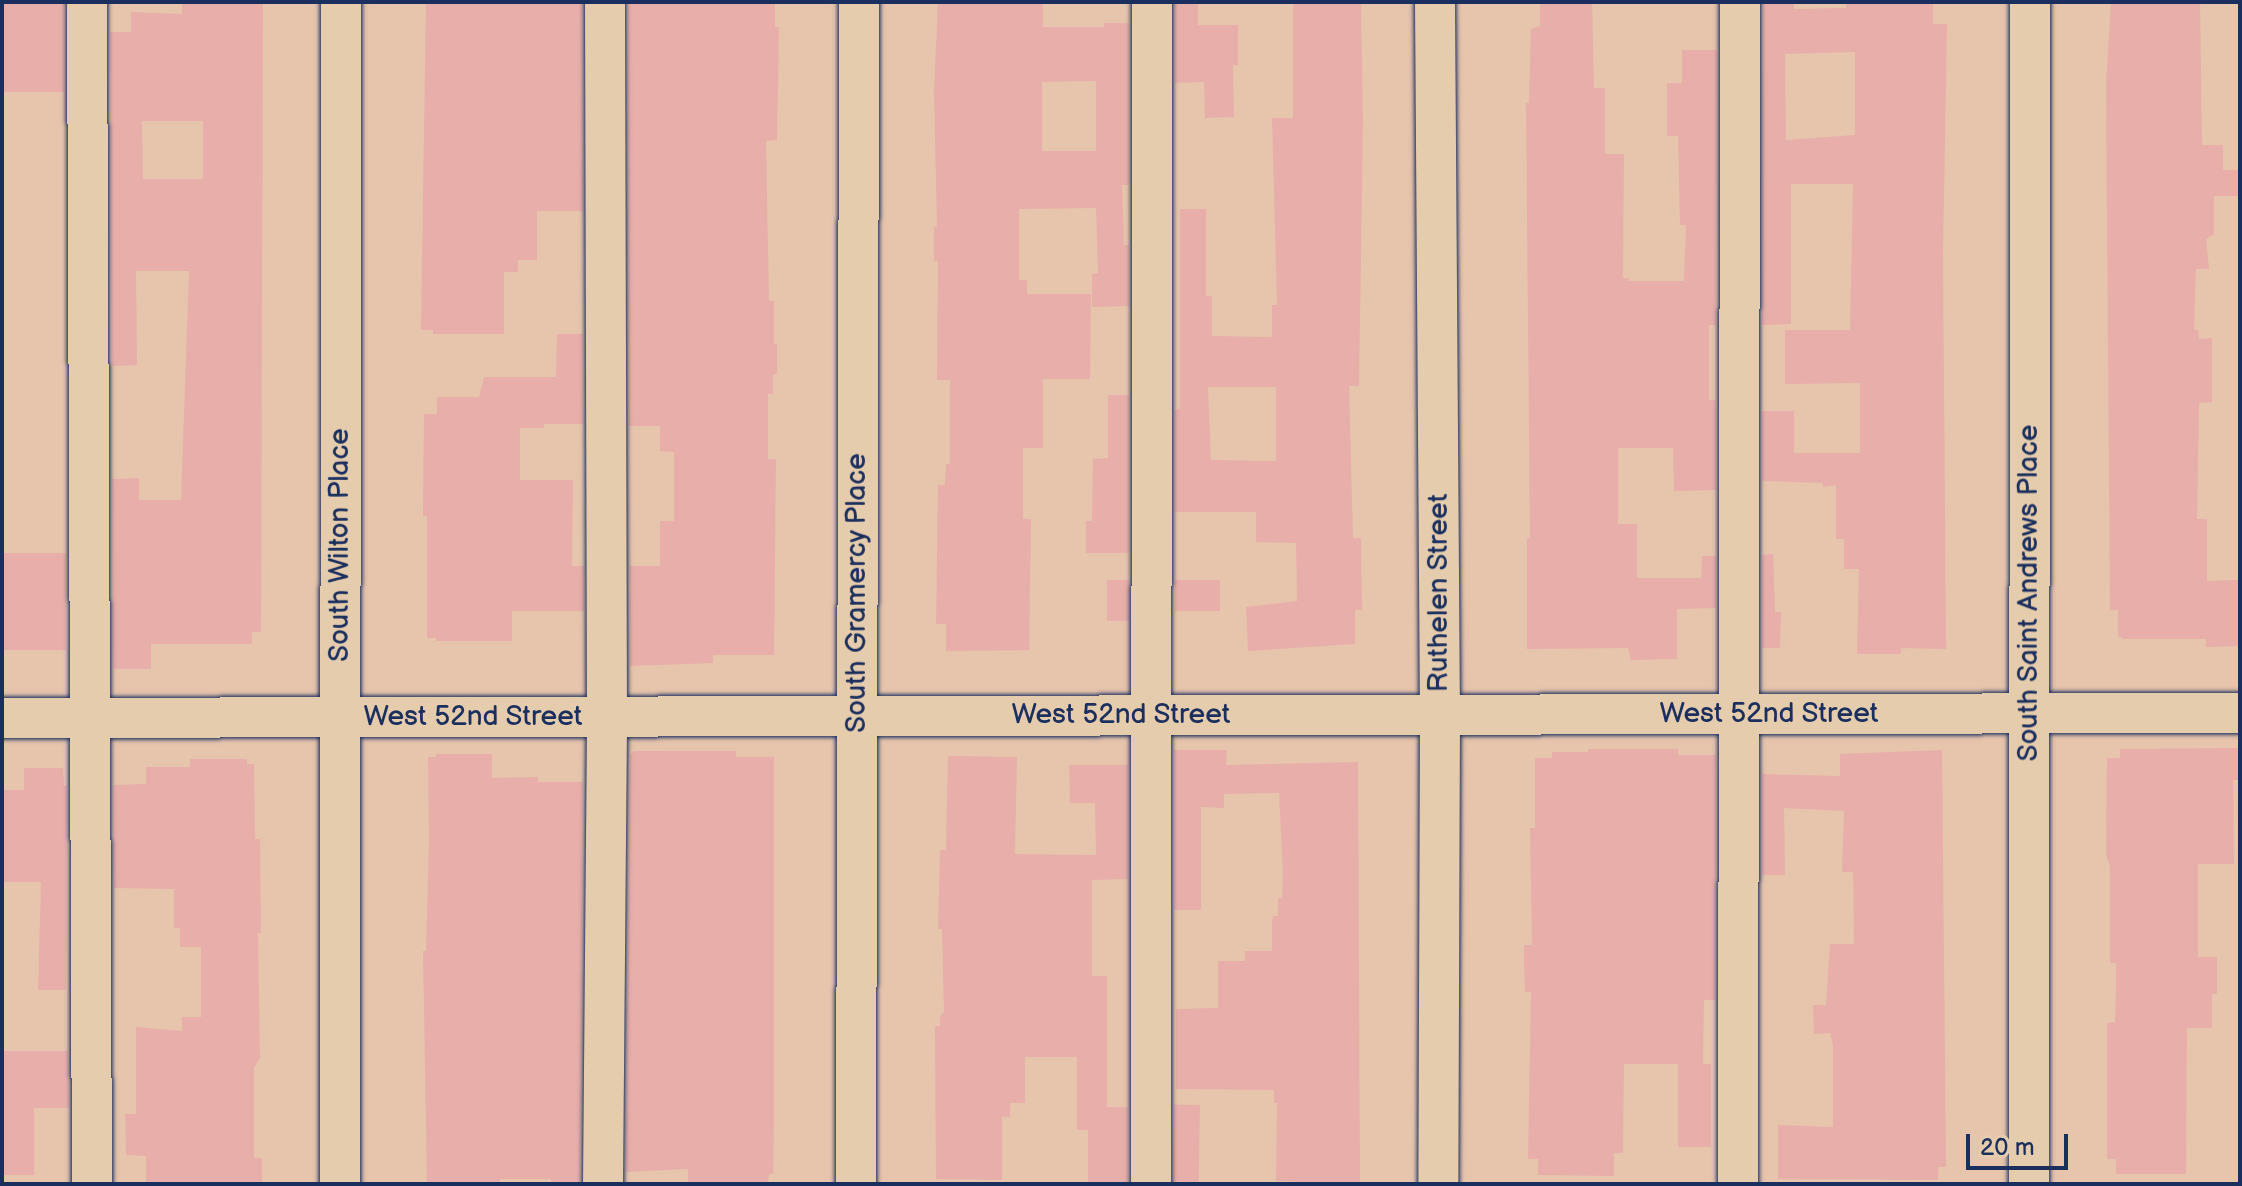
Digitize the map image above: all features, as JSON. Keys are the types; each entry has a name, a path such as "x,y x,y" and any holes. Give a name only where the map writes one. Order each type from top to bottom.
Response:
{"street":[{"path":"87,2 92,1184"},
{"name":"South Wilton Place","path":"340,1184 341,2"},
{"path":"603,1184 607,717 605,2"},
{"name":"South Gramercy Place","path":"856,1184 859,2"},
{"path":"1151,1184 1152,2"},
{"name":"Ruthelen Street","path":"1435,2 1440,714 1438,1184"},
{"path":"1738,1184 1740,2"},
{"name":"South Saint Andrews Place","path":"2029,1184 2030,2"},
{"name":"West 52nd Street","path":"2,718 2240,713"}],"building":[{"path":"2,2 64,2 64,92 2,92"},
{"path":"182,2 263,2 261,632 252,632 252,644 151,644 151,669 113,669 112,479 139,478 139,500 181,500 189,271 136,271 137,365 112,366 110,32 131,32 131,12 182,14","holes":["142,121 203,121 203,179 143,179"]},
{"path":"426,2 582,2 583,211 537,211 537,260 518,260 518,272 504,272 504,334 433,334 433,330 421,330"},
{"path":"775,2 775,27 779,27 777,140 766,141 769,301 774,301 774,344 777,344 777,374 773,374 773,394 768,394 768,459 776,459 774,655 713,655 713,663 630,666 630,566 660,566 660,521 674,521 674,452 660,451 660,426 629,426 628,4"},
{"path":"938,2 1043,2 1043,27 1104,27 1104,23 1129,23 1129,185 1122,185 1124,245 1129,245 1129,306 1092,307 1092,274 1098,273 1096,208 1019,209 1019,280 1027,280 1027,294 1091,294 1090,379 1043,379 1043,448 1023,448 1023,519 1031,519 1029,650 946,651 946,624 936,624 938,485 945,485 946,464 950,464 950,380 937,380 934,92","holes":["1096,81 1096,151 1042,151 1042,82"]},
{"path":"1175,2 1198,2 1198,25 1238,25 1238,65 1233,65 1234,117 1205,118 1204,82 1175,83"},
{"path":"1293,2 1361,2 1363,122 1359,386 1349,386 1353,538 1361,538 1362,610 1355,610 1355,644 1248,651 1246,607 1297,601 1296,543 1256,542 1256,512 1175,512 1175,410 1180,409 1180,209 1206,209 1206,296 1212,296 1212,336 1272,337 1272,305 1277,305 1272,118 1293,118","holes":["1208,387 1276,387 1276,461 1211,460"]},
{"path":"1540,2 1592,2 1594,88 1605,88 1605,154 1624,154 1623,278 1629,278 1629,281 1684,281 1686,225 1680,225 1678,136 1667,136 1667,83 1682,83 1682,50 1717,50 1716,325 1709,325 1709,400 1715,400 1716,411 1716,490 1674,491 1673,448 1618,448 1618,524 1637,524 1637,578 1701,578 1702,556 1716,556 1716,608 1677,609 1677,659 1631,660 1628,648 1527,649 1527,538 1530,538 1526,103 1529,103 1531,29 1540,26"},
{"path":"1763,2 1794,2 1794,9 1846,8 1846,2 1933,2 1933,24 1947,24 1943,252 1946,649 1901,648 1901,654 1857,654 1859,569 1844,569 1844,539 1836,539 1836,485 1823,487 1823,483 1762,481 1762,411 1794,411 1794,453 1860,453 1860,383 1785,384 1785,330 1850,330 1853,184 1791,184 1791,324 1762,325","holes":["1855,52 1855,135 1786,140 1785,54"]},
{"path":"2111,2 2200,2 2202,145 2223,145 2223,170 2240,170 2240,196 2214,196 2214,234 2206,239 2209,269 2196,269 2194,330 2198,330 2199,339 2212,338 2212,402 2199,403 2197,519 2207,519 2207,581 2240,580 2240,646 2206,647 2206,639 2124,639 2118,636 2118,610 2110,610 2106,83"},
{"path":"557,334 583,334 583,424 544,424 544,428 520,428 520,480 573,480 572,566 584,566 584,611 512,611 512,641 436,641 436,638 427,638 424,414 437,414 437,397 479,397 484,377 556,377"},
{"path":"1108,395 1129,395 1129,553 1086,553 1086,521 1092,521 1093,459 1108,458"},
{"path":"2,553 66,553 66,650 2,650"},
{"path":"1773,554 1775,612 1781,612 1780,648 1762,648 1762,555"},
{"path":"1107,580 1129,580 1129,621 1107,621"},
{"path":"1175,580 1220,580 1220,611 1175,611"},
{"path":"2240,748 2240,780 2233,780 2234,864 2198,864 2198,957 2217,957 2217,994 2212,994 2212,1028 2187,1028 2186,1174 2116,1174 2116,1159 2107,1159 2107,1023 2115,1022 2116,963 2110,963 2110,867 2106,854 2107,758 2120,758 2120,749"},
{"path":"1588,749 1678,749 1678,755 1716,755 1715,1000 1704,1000 1703,1064 1624,1064 1623,1153 1614,1153 1614,1176 1538,1175 1538,1159 1528,1159 1531,992 1525,992 1524,964 1524,945 1532,945 1530,828 1535,828 1535,758 1552,758 1552,752 1588,752"},
{"path":"1174,750 1227,750 1226,765 1358,762 1360,1184 1276,1181 1277,1103 1274,1103 1274,1090 1176,1089 1176,1009 1218,1008 1218,961 1245,961 1245,951 1272,951 1272,923 1273,916 1278,916 1278,898 1282,898 1283,872 1279,793 1224,794 1224,808 1201,807 1201,910 1174,910"},
{"path":"1942,750 1946,1167 1938,1167 1938,1180 1778,1179 1778,1125 1833,1127 1833,1045 1830,1033 1814,1034 1813,1005 1826,1005 1830,944 1854,944 1853,872 1842,872 1844,811 1784,808 1785,875 1762,875 1762,774 1840,776 1840,754"},
{"path":"634,751 736,751 736,757 774,757 774,1122 773,1174 769,1174 768,1184 688,1184 688,1169 626,1172 630,754"},
{"path":"436,754 492,754 492,778 538,777 538,782 583,782 580,1184 551,1184 551,1179 500,1179 500,1184 427,1184 423,951 426,951 429,840 428,757 436,757"},
{"path":"948,756 1017,757 1015,854 1096,855 1095,803 1070,803 1069,765 1128,765 1128,879 1092,880 1092,976 1107,976 1107,1107 1128,1107 1128,1184 1088,1184 1088,1130 1077,1130 1077,1057 1025,1057 1025,1103 1010,1103 1010,1117 1002,1117 1002,1180 936,1179 935,1026 940,1026 940,1016 944,1012 942,929 938,929 940,850 946,850"},
{"path":"190,759 247,759 247,764 254,764 255,839 260,839 261,933 258,933 260,1058 254,1068 254,1158 262,1158 262,1184 146,1184 146,1156 126,1155 125,1114 136,1114 136,1027 182,1031 182,1017 201,1017 201,947 180,947 180,928 174,928 174,889 114,888 113,785 146,784 146,767 190,767"},
{"path":"24,768 63,768 64,786 67,786 66,990 38,990 41,882 2,882 2,790 24,790"},
{"path":"2,1051 68,1051 69,1108 34,1108 34,1175 2,1175"},
{"path":"1678,1064 1711,1064 1711,1147 1678,1147"},
{"path":"1174,1105 1200,1105 1199,1184 1173,1184"}]}
